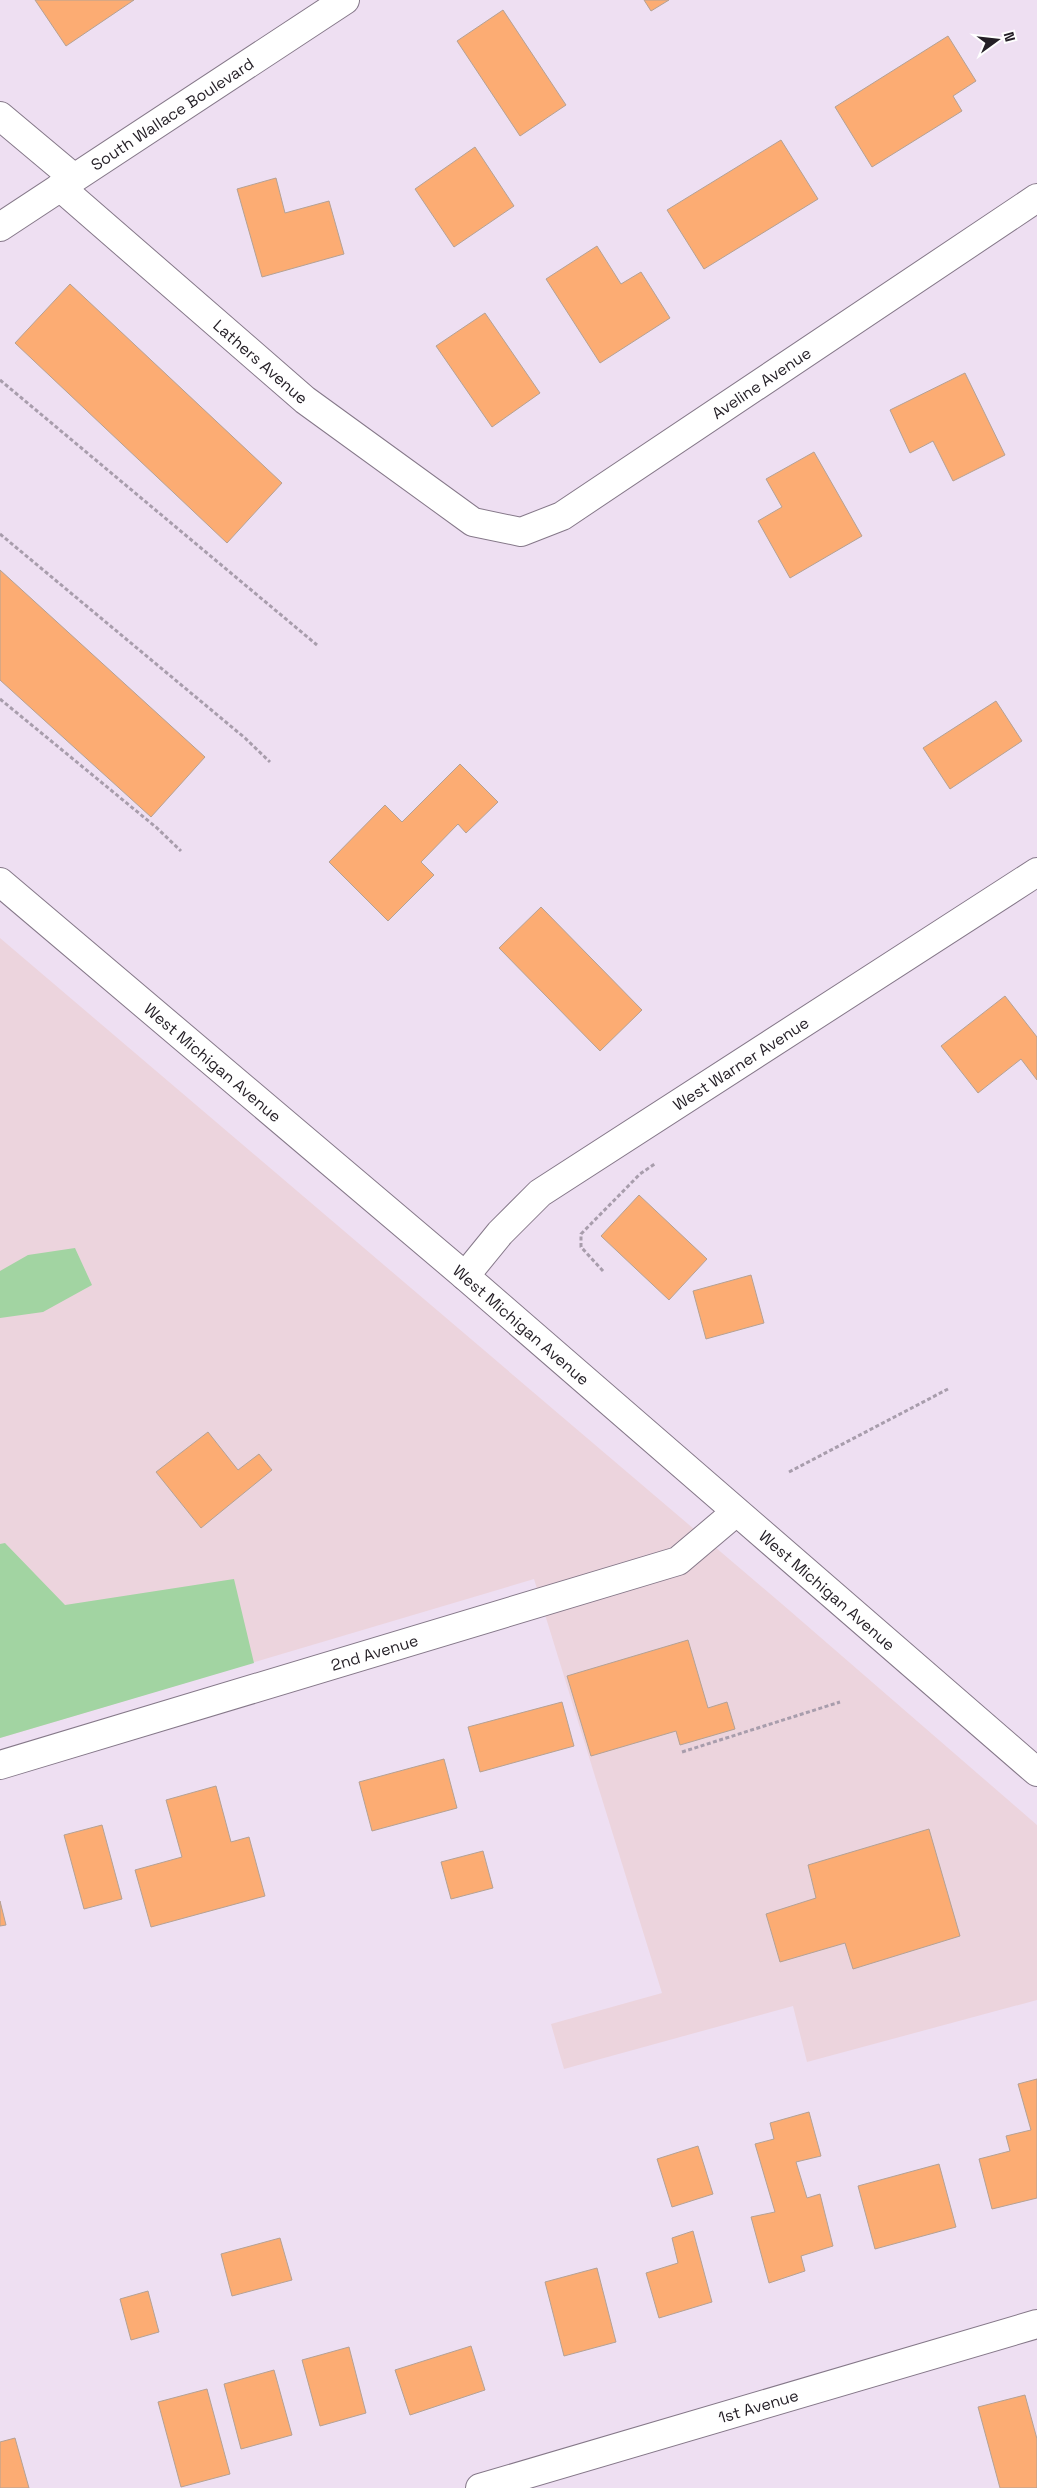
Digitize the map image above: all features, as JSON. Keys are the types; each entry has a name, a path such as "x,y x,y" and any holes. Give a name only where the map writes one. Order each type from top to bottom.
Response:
{"street":[{"name":"South Wallace Boulevard","path":"0,227 345,0"},
{"name":"Lathers Avenue","path":"0,116 67,183 305,400 473,522"},
{"name":"Aveline Avenue","path":"473,522 521,532 562,516 1037,198"},
{"name":"West Warner Avenue","path":"465,1276 500,1233 540,1193 1037,872"},
{"name":"West Michigan Avenue","path":"0,882 465,1276 1037,1772"},
{"name":"2nd Avenue","path":"0,1765 678,1561 736,1512"},
{"name":"1st Avenue","path":"480,2488 1037,2324"}],"path":[{"path":"0,380 317,645"},
{"path":"0,534 245,738 270,762"},
{"path":"0,699 157,828 181,851"},
{"path":"603,1272 582,1247 581,1234 640,1174 662,1159"},
{"path":"789,1472 948,1389"},
{"path":"682,1752 840,1702"}],"shaded area":[{"path":"0,938 782,1604 1037,1825 1037,2000 807,2062 793,2006 564,2069 551,2024 662,1993 534,1579 0,1738"}],"green space":[{"path":"75,1248 92,1285 43,1312 0,1318 0,1271 28,1255"},
{"path":"5,1543 65,1605 234,1579 254,1663 0,1738 0,1544"}],"building":[{"path":"35,0 134,0 66,46"},
{"path":"644,0 669,0 651,11"},
{"path":"503,10 566,105 520,136 457,41"},
{"path":"948,36 976,81 953,96 962,111 872,167 835,107"},
{"path":"781,140 818,199 704,269 667,210"},
{"path":"475,147 514,206 454,247 415,189"},
{"path":"276,178 285,213 329,201 344,254 262,277 237,189"},
{"path":"597,246 621,284 641,272 670,318 600,363 546,279"},
{"path":"70,284 282,483 227,543 15,343"},
{"path":"485,313 540,393 492,427 436,346"},
{"path":"965,373 1005,455 953,481 933,441 910,453 890,410"},
{"path":"814,452 862,536 790,578 758,521 782,507 766,479"},
{"path":"0,570 205,757 151,817 0,680"},
{"path":"996,701 1022,741 950,789 923,748"},
{"path":"460,764 498,802 466,833 458,824 421,862 434,875 388,921 329,862 385,805 402,822"},
{"path":"541,907 642,1010 600,1051 499,948"},
{"path":"1005,996 1037,1037 1037,1080 1021,1059 978,1093 941,1046"},
{"path":"639,1195 707,1259 669,1300 601,1236"},
{"path":"751,1275 764,1323 706,1339 693,1291"},
{"path":"208,1432 238,1470 259,1454 272,1470 201,1528 156,1472"},
{"path":"688,1640 708,1708 727,1702 735,1729 680,1745 676,1731 591,1756 567,1676"},
{"path":"562,1702 574,1746 480,1772 468,1727"},
{"path":"444,1759 457,1808 372,1831 359,1782"},
{"path":"216,1786 231,1842 249,1837 265,1896 151,1927 135,1870 182,1857 166,1800"},
{"path":"102,1825 122,1899 84,1909 64,1835"},
{"path":"929,1829 960,1936 853,1969 845,1943 780,1962 766,1914 816,1898 808,1865"},
{"path":"483,1851 493,1888 451,1899 441,1862"},
{"path":"0,1901 6,1925 0,1926"},
{"path":"1037,2079 1037,2198 992,2209 979,2159 1010,2151 1006,2136 1031,2130 1018,2084"},
{"path":"809,2112 821,2156 796,2162 807,2198 820,2194 833,2246 801,2256 805,2271 769,2283 751,2217 775,2212 755,2144 774,2139 770,2123"},
{"path":"698,2146 713,2194 672,2207 657,2159"},
{"path":"939,2164 956,2227 875,2249 858,2186"},
{"path":"693,2231 712,2302 659,2318 646,2273 678,2263 672,2238"},
{"path":"280,2238 292,2280 232,2296 221,2254"},
{"path":"597,2268 616,2342 564,2356 545,2282"},
{"path":"148,2291 159,2332 131,2340 120,2299"},
{"path":"471,2346 485,2390 410,2415 395,2370"},
{"path":"349,2347 366,2413 320,2426 302,2360"},
{"path":"274,2370 292,2435 241,2449 224,2384"},
{"path":"207,2389 230,2474 181,2487 158,2402"},
{"path":"1025,2395 1037,2439 1037,2488 1000,2488 978,2407"},
{"path":"15,2438 29,2488 0,2488 0,2442"}]}
